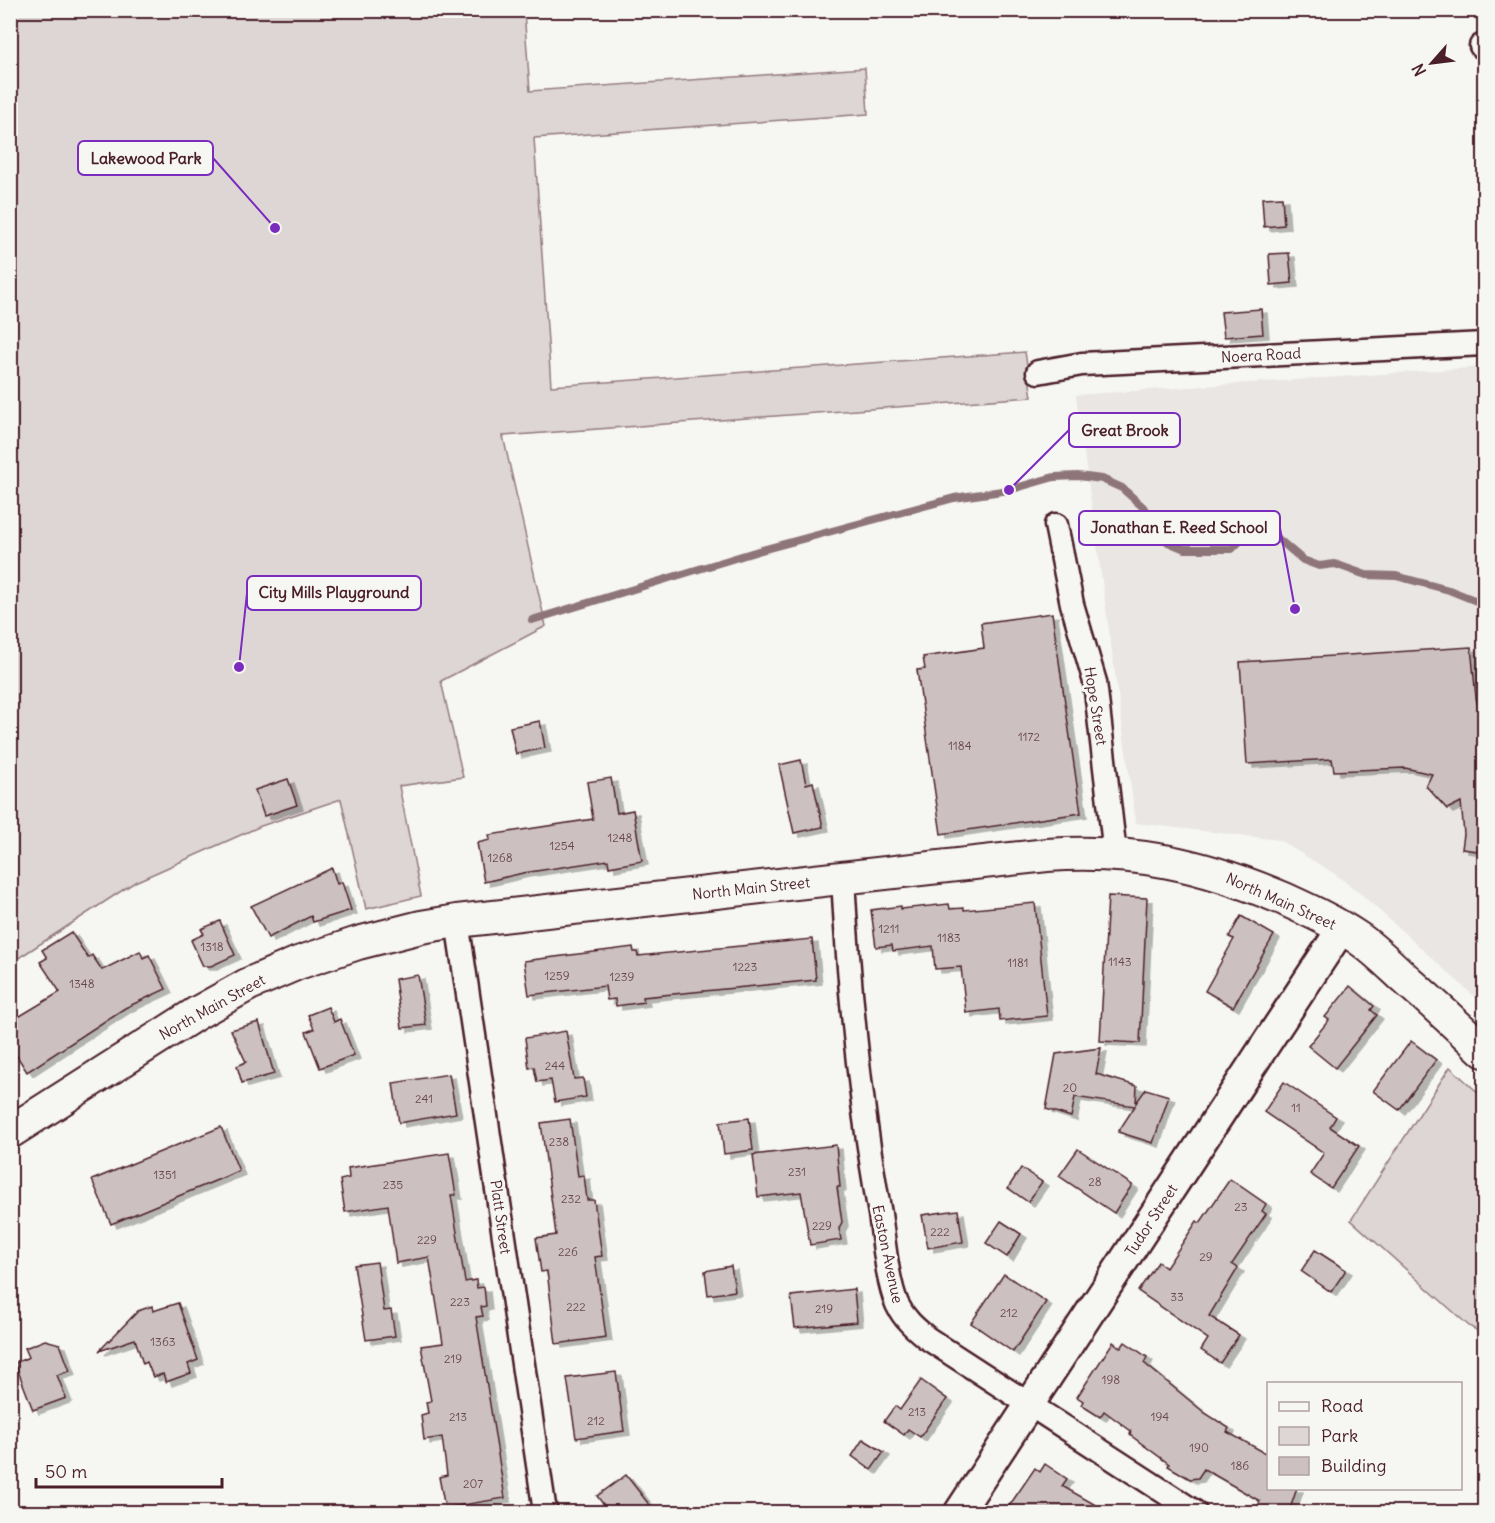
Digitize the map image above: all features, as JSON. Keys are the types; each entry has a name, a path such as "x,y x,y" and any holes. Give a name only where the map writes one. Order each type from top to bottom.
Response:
{"main road":[{"name":"North Main Street","path":"10,1132 197,1013 249,984 298,963 410,929 457,921 1047,855 1115,854 1175,862 1227,876 1286,900 1342,928 1378,954 1485,1050"}],"street":[{"name":"Noera Road","path":"1038,372 1082,364 1485,344"},
{"name":"Hope Street","path":"1056,525 1072,604 1095,682 1115,854"},
{"name":"Easton Avenue","path":"843,878 847,954 868,1145 896,1301 910,1324 927,1338 1195,1512"},
{"name":"Platt Street","path":"457,921 545,1512"},
{"name":"Tudor Street","path":"959,1512 1342,928"}],"shaded area":[{"path":"1484,367 1484,1005 1361,894 1335,874 1279,840 1136,823 1076,395"}],"green space":[{"path":"11,11 524,11 530,91 865,68 868,114 534,138 551,386 1025,352 1032,397 503,436 546,626 441,681 463,777 399,786 421,896 366,909 341,799 261,826 135,882 11,963"},
{"path":"1450,1067 1484,1098 1483,1334 1469,1326 1351,1220"}],"building":[{"path":"1282,197 1284,225 1264,227 1262,198"},
{"path":"1289,253 1292,283 1271,285 1269,254"},
{"path":"1261,309 1263,334 1224,337 1221,312"},
{"path":"1052,613 1081,813 941,834 917,670 925,669 923,657 984,648 981,623"},
{"path":"1471,647 1476,698 1483,739 1485,739 1485,852 1462,849 1464,834 1461,802 1447,809 1426,786 1432,774 1405,768 1334,771 1332,759 1247,764 1240,662"},
{"path":"540,721 545,748 516,754 510,727"},
{"path":"801,760 806,784 813,782 823,827 794,833 779,765"},
{"path":"611,778 617,813 633,810 642,861 609,867 608,860 523,873 484,882 477,843 490,840 489,835 593,819 587,782"},
{"path":"288,779 297,805 264,816 255,790"},
{"path":"332,868 337,884 342,882 351,910 313,922 311,916 268,938 251,906"},
{"path":"1108,896 1147,898 1140,1043 1100,1041"},
{"path":"1035,903 1047,1016 1000,1021 999,1009 966,1013 961,967 935,969 933,946 893,951 892,945 876,947 871,910 949,904 950,909 964,908 964,910"},
{"path":"1241,916 1274,935 1233,1007 1205,991 1234,939 1229,937"},
{"path":"220,921 235,955 211,966 203,966 191,940 204,934 201,929"},
{"path":"71,932 88,958 92,955 102,970 140,951 143,958 149,955 166,989 125,1008 27,1072 10,1045 10,1022 60,992 40,962 47,958 42,950"},
{"path":"812,939 816,980 643,997 644,1002 616,1006 615,999 607,1000 605,986 529,995 524,961 633,947 638,956"},
{"path":"418,975 426,1025 402,1028 395,979"},
{"path":"1350,986 1374,1006 1371,1010 1377,1015 1335,1068 1308,1046 1329,1020 1325,1017"},
{"path":"328,1007 334,1022 340,1019 354,1055 320,1068 306,1032 314,1029 308,1015"},
{"path":"259,1022 274,1074 242,1083 237,1066 246,1062 231,1030"},
{"path":"566,1031 574,1079 583,1078 586,1097 555,1102 551,1080 537,1082 534,1067 529,1068 525,1038"},
{"path":"1411,1041 1436,1060 1399,1110 1373,1091"},
{"path":"1101,1048 1096,1074 1137,1086 1136,1103 1146,1089 1169,1096 1153,1143 1118,1132 1135,1106 1075,1097 1071,1117 1046,1109 1056,1054"},
{"path":"449,1074 456,1113 399,1123 393,1083"},
{"path":"1284,1082 1336,1117 1330,1127 1359,1146 1331,1188 1310,1174 1324,1153 1264,1112"},
{"path":"749,1118 753,1150 724,1154 720,1122"},
{"path":"570,1119 578,1176 584,1175 587,1200 594,1200 602,1256 595,1257 606,1337 556,1344 547,1271 541,1272 536,1238 556,1235 541,1123"},
{"path":"221,1127 239,1171 111,1224 92,1180"},
{"path":"836,1145 840,1187 837,1187 842,1222 839,1228 841,1240 810,1245 801,1192 758,1197 753,1155"},
{"path":"1078,1149 1132,1185 1114,1213 1059,1176"},
{"path":"449,1153 456,1195 451,1195 465,1282 476,1280 477,1288 484,1287 486,1306 481,1307 483,1316 476,1317 505,1498 445,1508 439,1477 447,1475 442,1437 424,1440 421,1415 428,1413 426,1402 431,1401 421,1346 443,1343 429,1257 396,1263 388,1205 345,1212 340,1180 349,1178 348,1168"},
{"path":"1021,1168 1042,1182 1028,1202 1008,1188"},
{"path":"1230,1179 1266,1204 1262,1211 1266,1214 1232,1264 1238,1268 1209,1316 1239,1335 1220,1363 1201,1350 1208,1339 1138,1291 1158,1262 1166,1268 1197,1221 1200,1223"},
{"path":"958,1210 963,1242 928,1248 922,1215"},
{"path":"1001,1221 1021,1234 1007,1257 986,1243"},
{"path":"1315,1250 1346,1270 1331,1292 1301,1271"},
{"path":"377,1262 384,1311 391,1310 395,1336 366,1340 354,1265"},
{"path":"731,1266 735,1291 708,1295 705,1271"},
{"path":"1004,1274 1046,1302 1013,1352 971,1323"},
{"path":"854,1289 857,1322 795,1328 791,1296"},
{"path":"178,1303 198,1360 188,1364 191,1373 166,1382 163,1374 153,1377 147,1362 143,1364 135,1339 99,1351 138,1311 152,1306 153,1311"},
{"path":"45,1340 60,1344 70,1371 57,1375 66,1398 33,1410 15,1363 29,1357 25,1348"},
{"path":"1113,1342 1121,1348 1125,1342 1147,1357 1144,1363 1205,1413 1229,1428 1227,1432 1267,1454 1267,1490 1296,1490 1289,1512 1256,1512 1260,1501 1204,1469 1198,1478 1190,1479 1168,1466 1169,1464 1130,1435 1131,1431 1104,1411 1100,1417 1081,1405 1083,1401 1077,1397"},
{"path":"616,1372 624,1431 576,1438 567,1378"},
{"path":"921,1380 947,1399 920,1437 908,1429 904,1435 884,1421 895,1406 900,1410"},
{"path":"863,1439 884,1452 871,1470 852,1456"},
{"path":"1045,1464 1067,1479 1062,1486 1108,1512 1005,1512 1035,1468 1040,1472"},
{"path":"626,1475 655,1512 609,1512 597,1496"}],"waterway":[{"path":"532,620 758,551 954,498 1009,490 1054,477 1078,476 1102,479 1122,488 1143,507 1168,542 1185,549 1232,549 1248,533 1257,530 1276,537 1303,560 1319,566 1335,564 1366,575 1396,576 1449,590 1484,604"}],"place":[{"name":"Lakewood Park","path":"275,228"},
{"name":"Great Brook","path":"1009,490"},
{"name":"Jonathan E. Reed School","path":"1295,609"},
{"name":"City Mills Playground","path":"239,667"}]}
